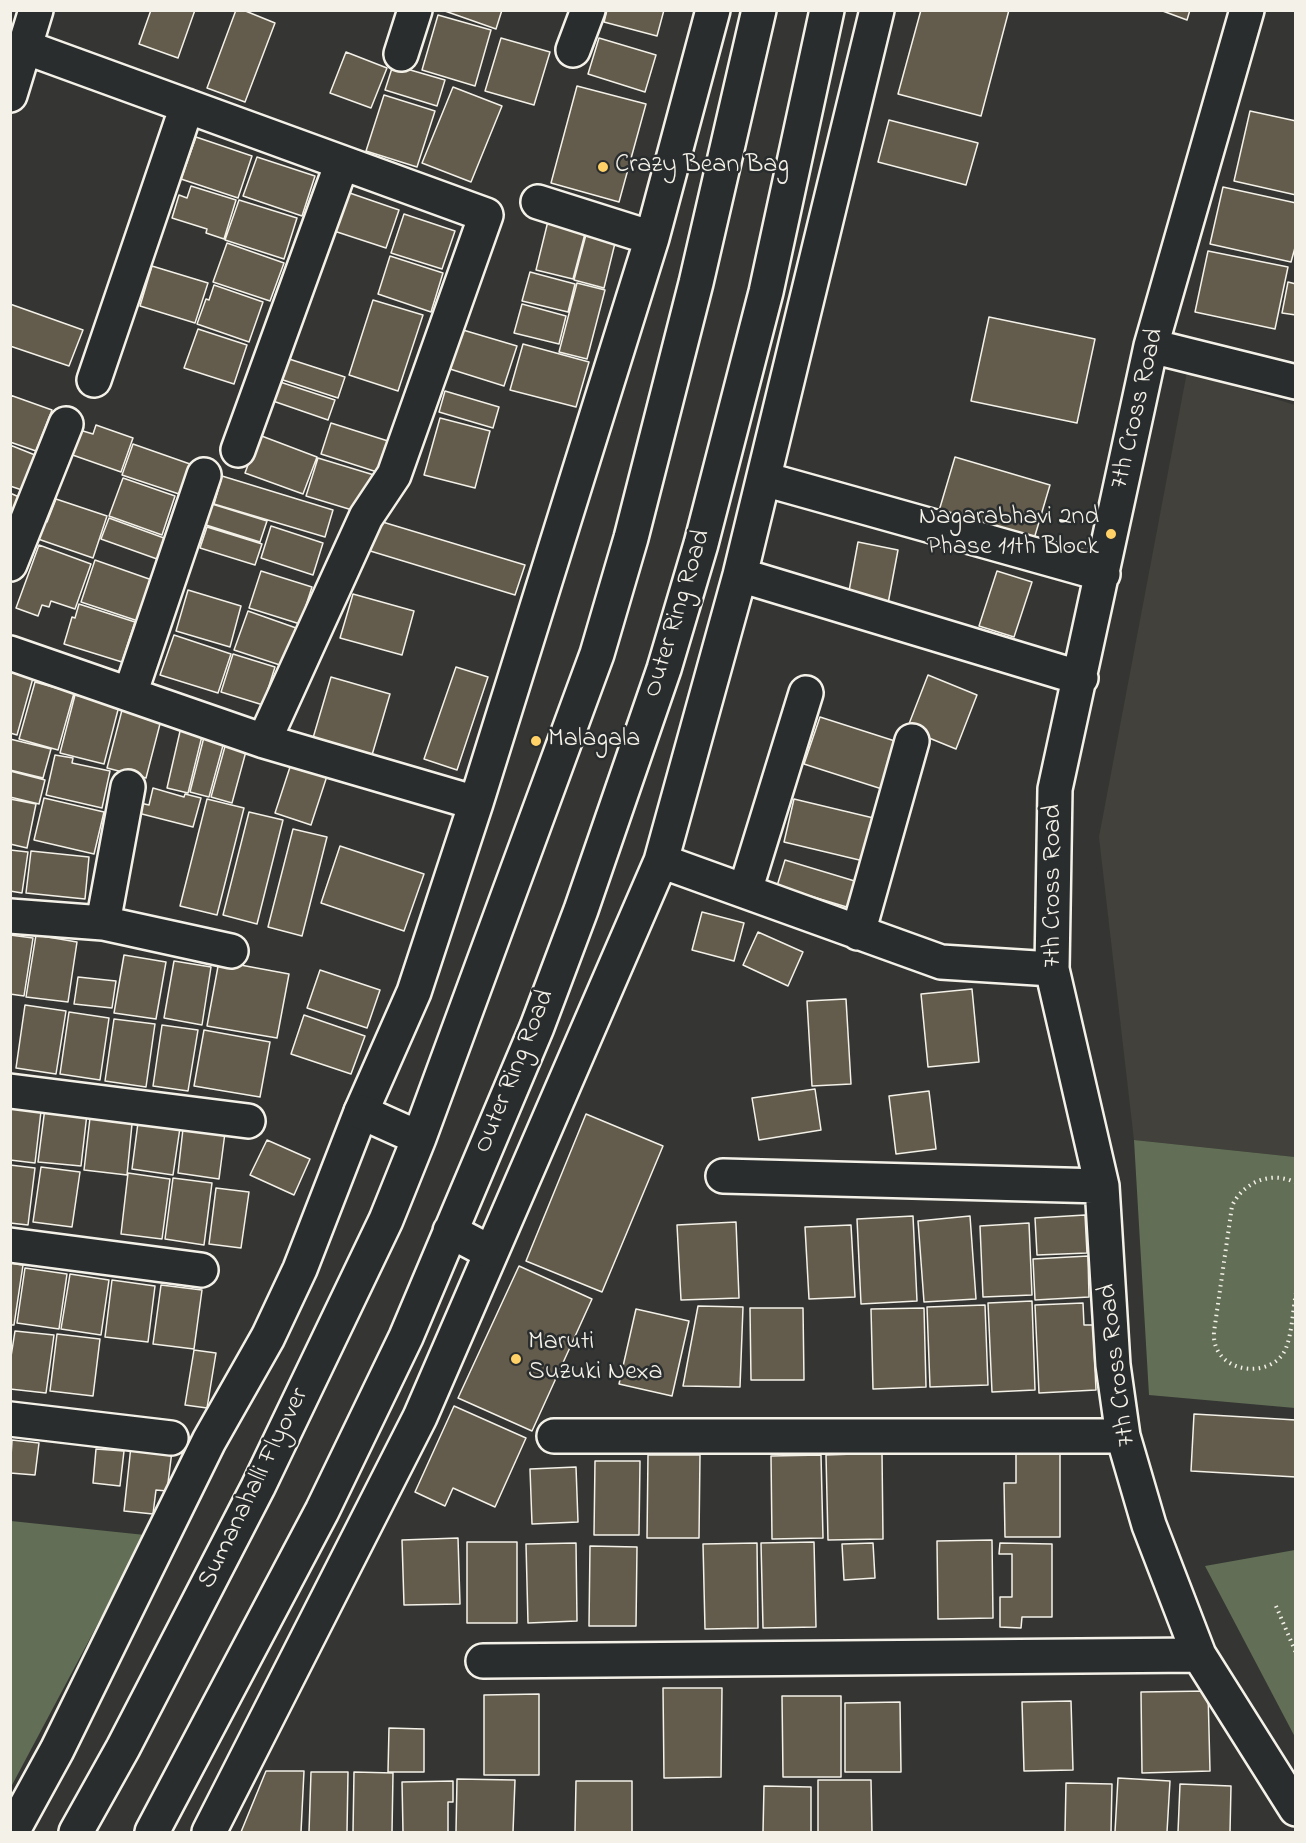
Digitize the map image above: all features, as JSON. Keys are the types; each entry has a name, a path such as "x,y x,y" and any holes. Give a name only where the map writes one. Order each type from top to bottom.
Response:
{"main road":[{"path":"10,95 36,10"},
{"path":"401,54 415,10"},
{"path":"573,50 588,10"},
{"path":"12,1833 57,1750 209,1441 268,1338 300,1269 361,1112 414,992 476,803 652,238 713,10"},
{"path":"361,1112 418,1138 597,654 631,538 696,284 759,10"},
{"name":"Outer Ring Road","path":"450,1231 550,992 581,910 664,669 701,544 766,292 827,10"},
{"path":"209,1833 420,1417 661,861 740,575 877,10"},
{"name":"7th Cross Road","path":"1247,10 1151,346 1081,678 1055,789 1052,969 1102,1186 1113,1365 1123,1436 1149,1525 1199,1655 1296,1809"},
{"path":"25,47 486,215 394,475 366,517 264,741"},
{"path":"94,380 187,106"},
{"path":"238,450 342,163"},
{"path":"538,202 652,238"},
{"path":"1151,346 1296,382"},
{"path":"10,564 66,424"},
{"path":"129,694 204,476"},
{"path":"764,479 1103,574"},
{"path":"740,575 1081,678"},
{"path":"10,653 264,741 476,803"},
{"path":"745,891 806,693"},
{"path":"858,933 912,741"},
{"path":"103,923 128,787"},
{"path":"661,861 941,962 1052,969"},
{"path":"10,916 103,923 231,951"},
{"path":"10,1091 248,1120"},
{"name":"Sumanahalli Flyover","path":"76,1833 123,1748 263,1476 386,1220 418,1138"},
{"path":"723,1176 1102,1186"},
{"path":"152,1833 322,1511 406,1337 450,1231 490,1252"},
{"path":"10,1245 201,1270"},
{"path":"10,1419 171,1438"},
{"path":"554,1436 1123,1436"},
{"path":"483,1661 1199,1655"}],"path":[{"path":"1296,1183 1277,1176 1256,1182 1243,1189 1232,1206 1214,1332 1213,1344 1218,1354 1233,1365 1252,1370 1266,1367 1277,1360 1286,1349 1296,1293"},
{"path":"1276,1606 1296,1653"}],"shaded area":[{"path":"1187,372 1295,405 1295,1157 1134,1140 1099,837"}],"green space":[{"path":"1134,1140 1295,1157 1295,1408 1149,1395"},
{"path":"11,1521 145,1535 11,1787"},
{"path":"1296,1550 1295,1737 1205,1566"}],"building":[{"path":"151,10 195,10 178,58 139,44"},
{"path":"236,10 243,10 275,23 245,102 207,88"},
{"path":"442,10 502,10 496,29"},
{"path":"607,10 664,10 657,36 604,22"},
{"path":"921,10 1009,10 981,116 898,94"},
{"path":"1160,10 1190,10 1187,20"},
{"path":"438,15 491,30 475,86 422,70"},
{"path":"501,38 550,52 534,105 485,91"},
{"path":"599,38 656,55 645,92 588,74"},
{"path":"346,52 387,68 371,108 330,93"},
{"path":"393,65 445,80 437,106 385,90"},
{"path":"577,86 646,104 619,202 551,183"},
{"path":"453,87 502,106 471,182 422,163"},
{"path":"384,95 435,111 417,167 366,151"},
{"path":"1250,111 1296,121 1296,195 1234,181"},
{"path":"889,120 978,143 966,185 878,162"},
{"path":"196,137 252,156 238,198 181,179"},
{"path":"257,157 315,176 302,216 243,196"},
{"path":"191,186 236,200 224,239 206,233 207,229 172,218 179,195 187,198"},
{"path":"1223,187 1296,203 1296,244 1291,262 1210,244"},
{"path":"344,191 399,210 386,248 331,230"},
{"path":"239,200 297,218 284,259 225,240"},
{"path":"404,214 455,231 442,269 391,253"},
{"path":"549,217 587,226 573,279 536,270"},
{"path":"588,227 617,235 604,288 574,280"},
{"path":"227,243 284,263 270,301 213,282"},
{"path":"1208,251 1288,267 1275,329 1195,312"},
{"path":"390,256 443,273 431,312 378,294"},
{"path":"152,266 208,283 195,323 140,306"},
{"path":"530,272 575,284 568,312 522,301"},
{"path":"1288,282 1296,284 1296,315 1282,313"},
{"path":"577,283 605,290 587,359 559,352"},
{"path":"214,285 263,302 249,342 197,324"},
{"path":"373,300 423,315 398,391 349,375"},
{"path":"10,304 83,330 69,366 10,346"},
{"path":"522,304 566,316 559,344 514,333"},
{"path":"989,317 1095,339 1077,423 971,401"},
{"path":"198,329 247,345 234,384 184,368"},
{"path":"463,330 517,346 504,386 450,369"},
{"path":"523,344 589,362 576,407 510,390"},
{"path":"286,358 345,377 338,398 280,379"},
{"path":"277,381 335,400 328,420 270,400"},
{"path":"445,391 499,407 493,428 439,412"},
{"path":"10,395 52,410 36,451 10,442"},
{"path":"440,418 490,431 475,488 424,475"},
{"path":"331,423 388,441 377,472 321,454"},
{"path":"96,425 133,438 121,472 64,452 73,428 93,434"},
{"path":"259,435 317,457 303,494 245,473"},
{"path":"133,444 190,464 179,494 122,475"},
{"path":"10,445 35,455 22,490 10,486"},
{"path":"955,457 1050,485 1031,549 936,521"},
{"path":"318,458 374,475 362,513 306,496"},
{"path":"222,476 333,510 325,537 214,504"},
{"path":"123,478 175,496 162,535 109,516"},
{"path":"10,493 19,497 10,518"},
{"path":"56,499 107,516 93,558 38,539 44,521 47,522"},
{"path":"212,504 267,521 260,542 206,525"},
{"path":"109,518 164,538 157,559 101,539"},
{"path":"376,520 525,565 515,595 367,550"},
{"path":"271,526 323,543 313,575 261,558"},
{"path":"207,527 262,544 255,565 200,548"},
{"path":"858,542 898,550 887,609 847,602"},
{"path":"39,545 91,564 75,609 51,601 49,607 42,605 38,616 16,608"},
{"path":"95,560 152,580 138,621 81,602"},
{"path":"261,571 312,587 300,624 249,608"},
{"path":"997,571 1032,582 1014,637 979,626"},
{"path":"188,590 241,606 230,647 176,631"},
{"path":"353,594 414,611 402,655 340,638"},
{"path":"79,604 135,622 122,662 64,644 72,617 75,618"},
{"path":"248,611 299,629 286,667 234,650"},
{"path":"174,635 231,654 218,693 160,675"},
{"path":"233,654 275,667 263,705 221,692"},
{"path":"456,667 488,677 457,770 424,759"},
{"path":"10,671 33,678 17,735 10,733"},
{"path":"928,675 977,695 956,749 907,729"},
{"path":"331,677 390,694 372,755 313,738"},
{"path":"35,682 74,693 58,750 19,739"},
{"path":"75,695 119,706 104,764 60,753"},
{"path":"122,710 161,720 146,778 107,768"},
{"path":"820,717 898,742 882,789 804,764"},
{"path":"181,727 203,732 188,793 167,788"},
{"path":"205,733 225,738 209,797 190,792"},
{"path":"10,739 51,749 43,778 10,770"},
{"path":"227,739 248,744 232,803 211,797"},
{"path":"55,755 73,758 72,763 110,771 102,808 46,795"},
{"path":"291,764 327,776 311,825 275,813"},
{"path":"10,771 45,780 39,804 10,797"},
{"path":"153,788 184,797 185,794 201,798 193,827 138,813 140,803 149,805"},
{"path":"44,798 104,812 94,854 34,840"},
{"path":"10,799 36,804 27,848 10,844"},
{"path":"207,799 244,808 217,915 180,906"},
{"path":"794,799 886,821 876,864 784,842"},
{"path":"249,812 283,820 257,924 223,915"},
{"path":"293,829 327,837 302,936 268,927"},
{"path":"340,846 424,874 404,931 321,903"},
{"path":"10,850 28,852 22,893 10,891"},
{"path":"31,851 89,857 85,899 26,893"},
{"path":"785,860 858,882 850,908 777,886"},
{"path":"702,912 744,923 734,961 692,950"},
{"path":"758,932 803,952 788,986 743,965"},
{"path":"10,935 33,938 24,996 10,994"},
{"path":"36,935 77,942 68,1002 26,997"},
{"path":"124,955 166,962 156,1019 114,1013"},
{"path":"174,961 211,967 202,1025 164,1018"},
{"path":"219,961 289,974 277,1038 207,1026"},
{"path":"320,970 380,990 367,1028 307,1008"},
{"path":"78,977 116,981 112,1008 74,1004"},
{"path":"972,989 979,1062 928,1067 921,994"},
{"path":"846,999 851,1084 812,1086 807,1001"},
{"path":"25,1005 66,1011 56,1074 16,1068"},
{"path":"69,1012 109,1018 100,1080 60,1074"},
{"path":"304,1015 365,1036 351,1074 291,1054"},
{"path":"114,1019 155,1024 146,1087 105,1081"},
{"path":"162,1025 198,1030 188,1091 153,1086"},
{"path":"204,1030 270,1042 260,1097 194,1086"},
{"path":"815,1089 821,1130 759,1140 752,1098"},
{"path":"929,1091 936,1149 896,1154 889,1096"},
{"path":"10,1100 42,1103 35,1163 10,1160"},
{"path":"46,1100 88,1105 81,1166 38,1162"},
{"path":"91,1109 133,1114 127,1175 84,1170"},
{"path":"586,1114 663,1146 602,1292 526,1261"},
{"path":"139,1115 181,1121 173,1175 132,1169"},
{"path":"184,1120 226,1125 219,1179 178,1173"},
{"path":"267,1140 310,1159 294,1195 250,1175"},
{"path":"10,1165 35,1168 28,1225 10,1223"},
{"path":"41,1167 80,1172 72,1227 33,1222"},
{"path":"128,1173 170,1179 162,1239 121,1234"},
{"path":"173,1178 212,1183 204,1245 165,1239"},
{"path":"216,1188 249,1192 241,1248 209,1244"},
{"path":"1085,1215 1087,1253 1037,1255 1035,1218"},
{"path":"913,1216 917,1301 861,1304 857,1219"},
{"path":"970,1216 976,1299 924,1302 918,1221"},
{"path":"736,1222 739,1298 681,1300 677,1225"},
{"path":"1029,1223 1032,1295 983,1297 980,1226"},
{"path":"851,1225 855,1297 809,1299 805,1227"},
{"path":"1088,1256 1089,1297 1035,1300 1033,1259"},
{"path":"10,1263 23,1265 14,1325 10,1325"},
{"path":"519,1266 592,1299 532,1431 458,1398"},
{"path":"25,1268 67,1274 59,1329 17,1323"},
{"path":"70,1274 109,1280 101,1335 61,1329"},
{"path":"112,1280 155,1286 148,1342 105,1337"},
{"path":"161,1285 202,1290 194,1349 153,1344"},
{"path":"1032,1301 1035,1390 992,1392 988,1303"},
{"path":"1083,1303 1084,1325 1093,1325 1096,1390 1039,1393 1035,1305"},
{"path":"985,1305 988,1385 930,1387 927,1307"},
{"path":"698,1306 743,1307 740,1387 683,1386"},
{"path":"750,1308 803,1308 804,1380 751,1380"},
{"path":"924,1308 926,1387 873,1389 871,1309"},
{"path":"636,1309 689,1321 672,1396 619,1384"},
{"path":"15,1331 54,1335 46,1393 10,1389 10,1363"},
{"path":"57,1334 100,1339 93,1396 50,1391"},
{"path":"194,1350 216,1353 207,1408 185,1405"},
{"path":"454,1406 526,1438 495,1507 453,1488 445,1506 415,1492"},
{"path":"1194,1414 1296,1420 1296,1477 1191,1471"},
{"path":"12,1440 39,1443 35,1475 10,1473"},
{"path":"131,1446 172,1451 167,1491 156,1490 153,1514 124,1511"},
{"path":"96,1449 124,1451 120,1486 93,1483"},
{"path":"1060,1450 1060,1537 1005,1537 1004,1483 1016,1483 1016,1451"},
{"path":"882,1453 883,1539 828,1540 826,1455"},
{"path":"648,1455 700,1455 699,1538 647,1538"},
{"path":"821,1455 823,1538 772,1539 771,1456"},
{"path":"595,1461 640,1461 639,1535 594,1535"},
{"path":"576,1467 578,1522 532,1524 530,1469"},
{"path":"458,1538 460,1604 404,1605 402,1540"},
{"path":"992,1540 993,1618 938,1619 937,1541"},
{"path":"467,1542 517,1542 517,1623 467,1623"},
{"path":"814,1542 816,1627 763,1628 761,1543"},
{"path":"576,1543 577,1621 528,1623 526,1544"},
{"path":"757,1543 758,1628 705,1629 703,1544"},
{"path":"873,1543 875,1578 844,1580 842,1544"},
{"path":"1000,1543 1052,1544 1052,1617 1022,1617 1021,1628 1000,1627 1000,1597 1012,1597 1012,1554 999,1554"},
{"path":"590,1546 637,1547 636,1626 589,1626"},
{"path":"663,1688 722,1688 721,1777 664,1778"},
{"path":"1208,1691 1210,1771 1142,1773 1141,1692"},
{"path":"539,1694 539,1775 484,1775 484,1695"},
{"path":"782,1696 841,1696 841,1777 783,1777"},
{"path":"1071,1701 1073,1770 1024,1771 1022,1702"},
{"path":"900,1702 901,1772 845,1772 845,1703"},
{"path":"389,1728 424,1729 424,1772 388,1772"},
{"path":"266,1771 304,1771 301,1832 241,1832"},
{"path":"311,1772 348,1772 347,1832 309,1832"},
{"path":"354,1772 393,1773 392,1832 353,1832"},
{"path":"1118,1778 1170,1781 1167,1832 1115,1832"},
{"path":"457,1779 515,1780 513,1832 456,1832"},
{"path":"818,1780 871,1780 872,1832 818,1832"},
{"path":"453,1781 453,1802 448,1802 448,1832 403,1832 402,1782"},
{"path":"576,1781 632,1781 632,1832 575,1832"},
{"path":"1066,1783 1112,1784 1111,1832 1065,1832"},
{"path":"1180,1784 1231,1786 1230,1832 1178,1832"},
{"path":"764,1786 811,1787 811,1832 763,1832"}],"place":[{"name":"Crazy Bean Bag","path":"603,167"},
{"name":"Nagarabhavi 2nd Phase 11th Block","path":"1111,534"},
{"name":"Malagala","path":"536,741"},
{"name":"Maruti Suzuki Nexa","path":"516,1359"}]}
